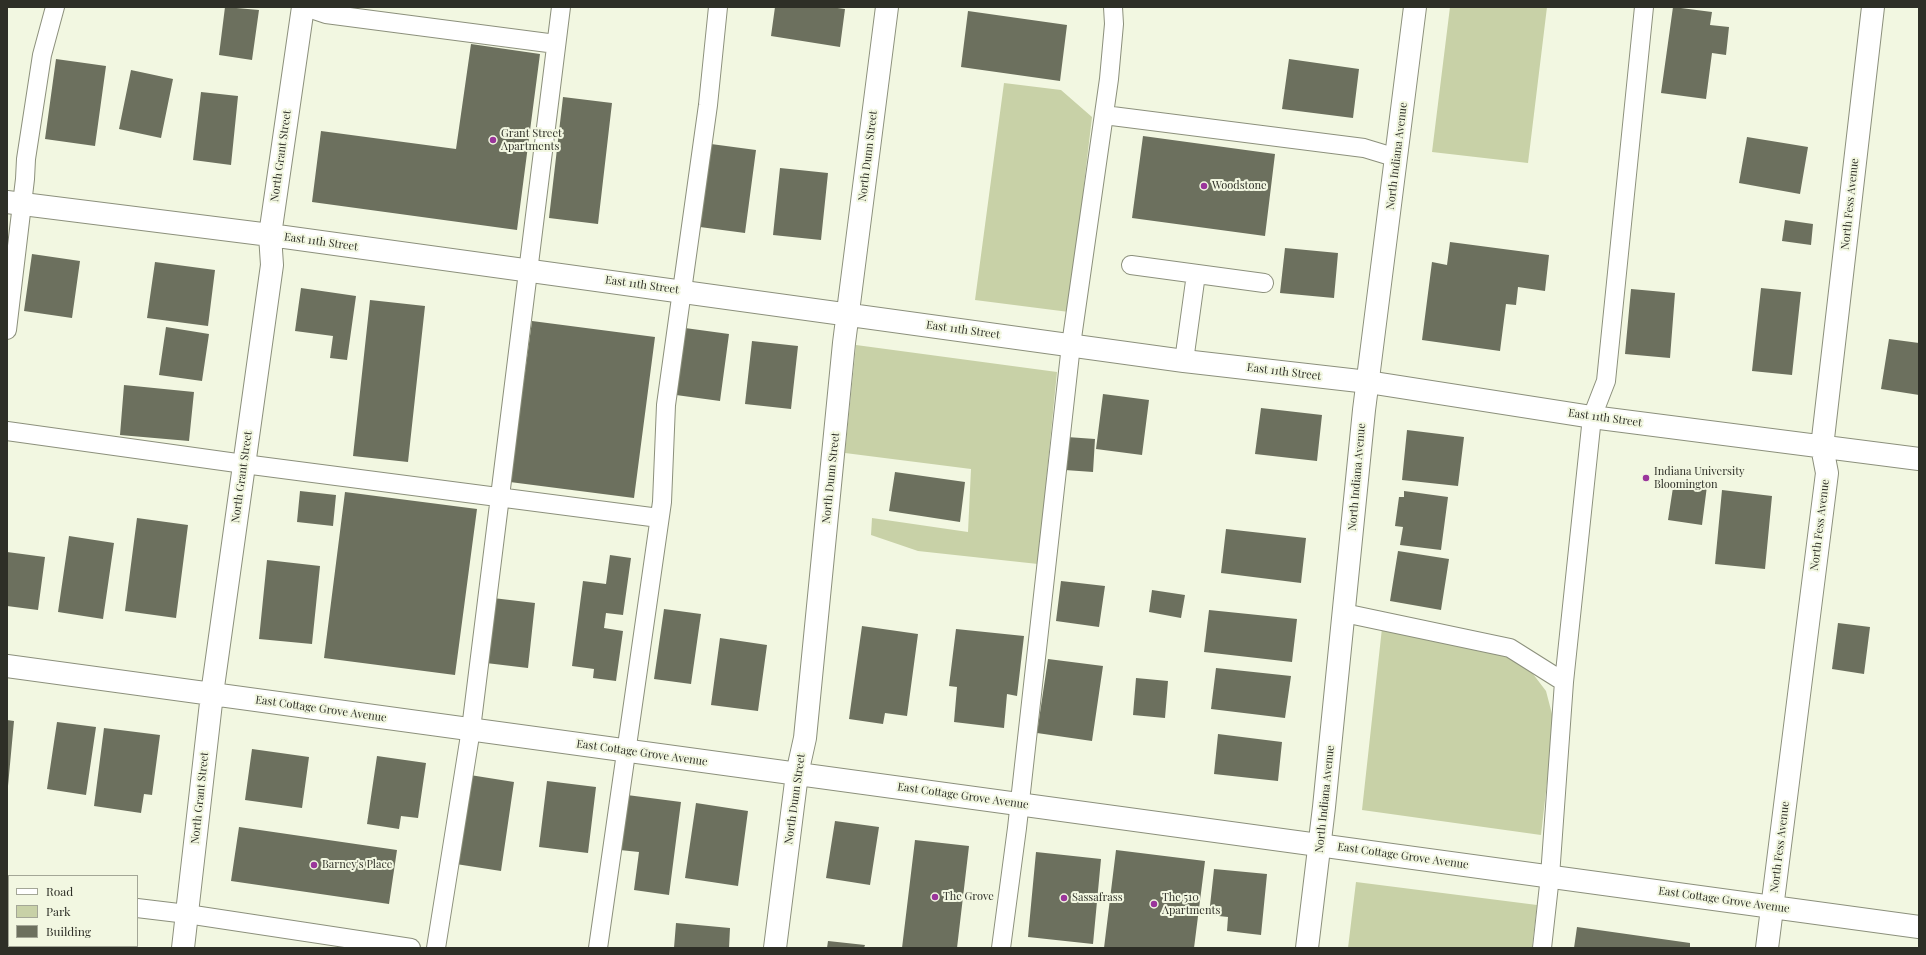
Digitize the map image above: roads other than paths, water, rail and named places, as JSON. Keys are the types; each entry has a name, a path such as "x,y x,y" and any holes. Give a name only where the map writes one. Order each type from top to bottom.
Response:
{"street":[{"name":"North Grant Street","path":"183,948 212,694 272,265 270,235 304,7"},
{"name":"North Dunn Street","path":"776,948 797,774 805,738 844,343 849,314 887,7"},
{"name":"North Indiana Avenue","path":"1307,948 1320,845 1364,410 1415,7"},
{"name":"North Fess Avenue","path":"1767,948 1827,473 1822,447 1872,7"},
{"name":"East 11th Street","path":"14,203 270,235 1184,361 1368,382 1592,417 1919,459"},
{"name":"East Cottage Grove Avenue","path":"7,666 1919,927"}],"lane":[{"path":"7,330 14,203 26,159 42,55 55,7"},
{"path":"304,7 326,14 556,44"},
{"path":"436,948 471,729 561,7"},
{"path":"598,948 662,502 666,405 708,105 718,7"},
{"path":"1001,948 1019,804 1071,345 1104,115 1113,32 1113,7"},
{"path":"1542,948 1550,876 1564,682 1592,417 1606,381 1644,7"},
{"path":"1104,115 1364,148 1397,158"},
{"path":"1131,265 1264,283"},
{"path":"1184,361 1196,274"},
{"path":"7,431 244,464 659,518"},
{"path":"1344,613 1510,648 1564,682"},
{"path":"138,908 188,914 411,948"}],"place":[{"name":"Grant Street Apartments","path":"493,140"},
{"name":"Woodstone","path":"1204,186"},
{"name":"Indiana University Bloomington","path":"1646,478"},
{"name":"Barney's Place","path":"314,865"},
{"name":"The Grove","path":"935,897"},
{"name":"Sassafrass","path":"1064,898"},
{"name":"The 510 Apartments","path":"1154,904"}]}
